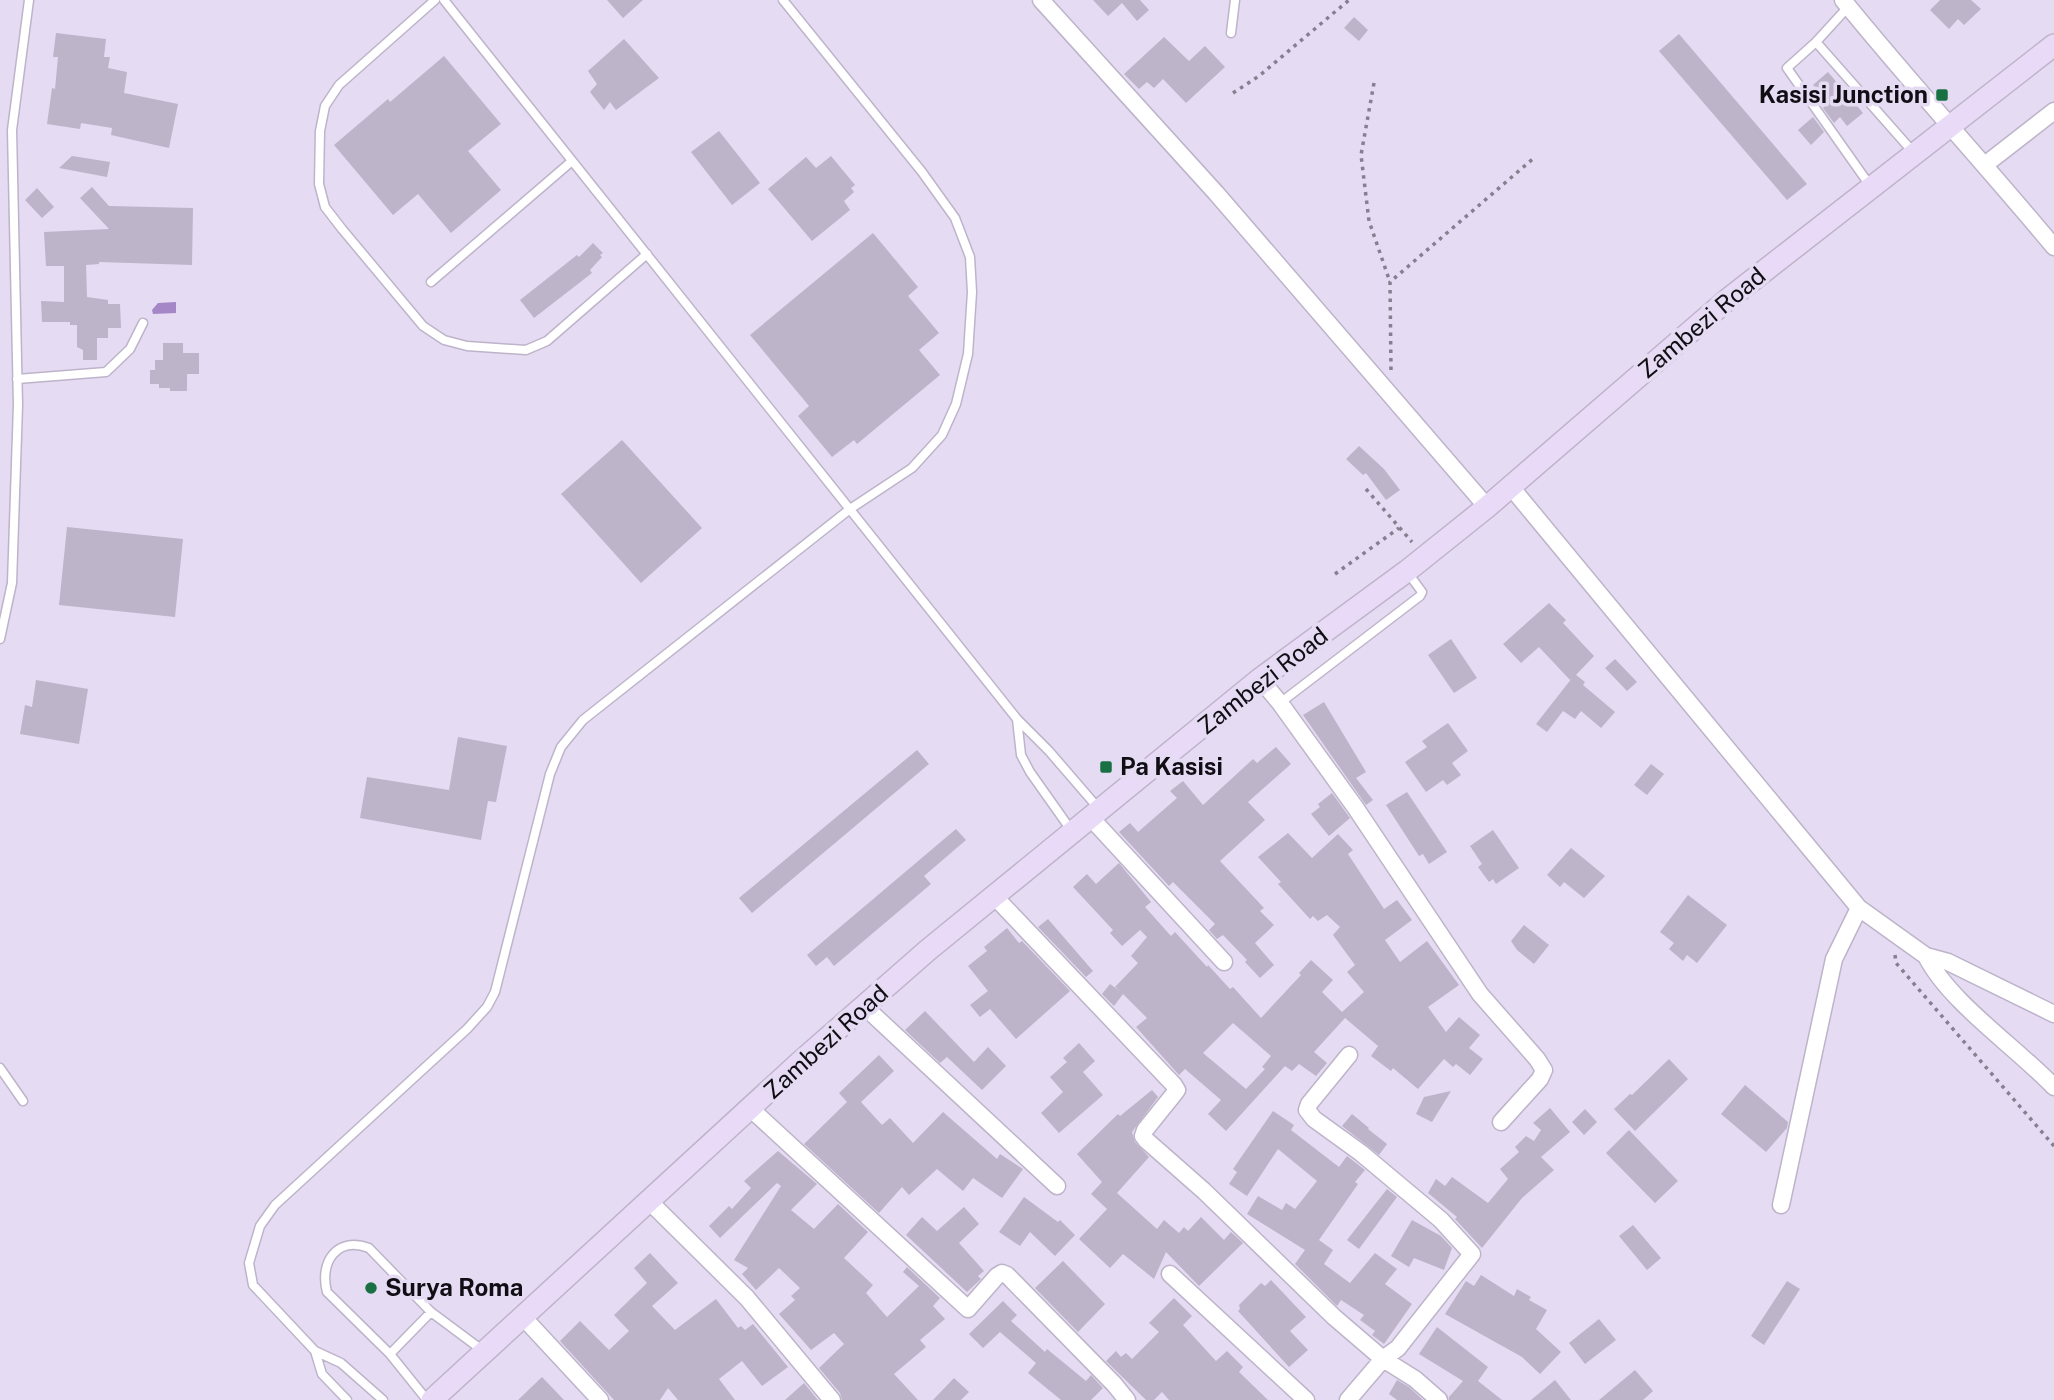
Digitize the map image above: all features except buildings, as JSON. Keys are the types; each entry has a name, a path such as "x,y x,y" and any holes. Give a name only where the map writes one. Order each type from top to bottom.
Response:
{"main road":[{"name":"Zambezi Road","path":"429,1400 928,950 1260,679 1407,572 1488,507 1727,300 2054,45"}],"street":[{"path":"1041,0 1207,183 1488,507"},
{"path":"1845,3 1950,127 1986,164 2054,247"},
{"path":"1986,164 2054,111"},
{"path":"1511,487 1859,908 1926,956 1948,962 2054,1014"},
{"path":"1260,679 1396,865 1480,994 1544,1070 1540,1079 1501,1122"},
{"path":"1096,815 1224,962"},
{"path":"994,896 1174,1085 1177,1090 1145,1130 1143,1136 1146,1140 1204,1191 1334,1317 1383,1359 1415,1378 1438,1400"},
{"path":"1781,1205 1834,959 1859,908"},
{"path":"1926,956 1935,974 1959,999 2054,1087"},
{"path":"865,1007 1057,1186"},
{"path":"1348,1400 1383,1359 1398,1348 1472,1254 1441,1220 1361,1153 1314,1119 1307,1110 1349,1055"},
{"path":"751,1108 968,1309 998,1276 1002,1273 1007,1275 1127,1400"},
{"path":"650,1202 747,1298 832,1400"},
{"path":"1170,1274 1306,1400"},
{"path":"523,1317 600,1400"}],"lane":[{"path":"0,639 12,583 17,379 12,130 29,0"},
{"path":"435,0 339,85 325,106 320,131 319,184 325,207 342,229 423,326 444,340 467,346 526,350 547,341 647,254"},
{"path":"444,0 1017,719 1049,751 1096,815"},
{"path":"383,1400 341,1363 315,1351 253,1285 249,1263 260,1226 275,1205 467,1029 487,1007 495,992 550,774 561,747 583,720 850,509 912,468 942,435 956,404 968,354 972,292 970,257 955,218 922,172 783,0"},
{"path":"1231,33 1235,0"},
{"path":"1845,3 1816,42 1787,68 1872,188"},
{"path":"1816,42 1915,154"},
{"path":"431,282 572,161"},
{"path":"17,379 106,372 130,349 143,323"},
{"path":"1280,703 1420,596 1422,592 1407,572"},
{"path":"1017,719 1021,755 1073,832"},
{"path":"0,1068 23,1101"},
{"path":"429,1400 390,1354 327,1292 323,1278 326,1263 344,1246 359,1244 369,1248 431,1312 485,1352"},
{"path":"390,1354 431,1312"},
{"path":"315,1351 322,1374 347,1400"}],"path":[{"path":"1233,93 1259,76 1349,0"},
{"path":"1374,83 1361,155 1369,221 1390,282 1391,373 1386,389"},
{"path":"1390,282 1535,157"},
{"path":"1366,489 1426,556"},
{"path":"1335,574 1399,528"},
{"path":"1891,932 1896,963 2054,1146"}],"shaded area":[{"path":"176,302 176,313 153,314 152,310 158,303"}],"place":[{"name":"Kasisi Junction","path":"1942,95"},
{"name":"Pa Kasisi","path":"1106,767"},
{"name":"Surya Roma","path":"371,1288"}]}
